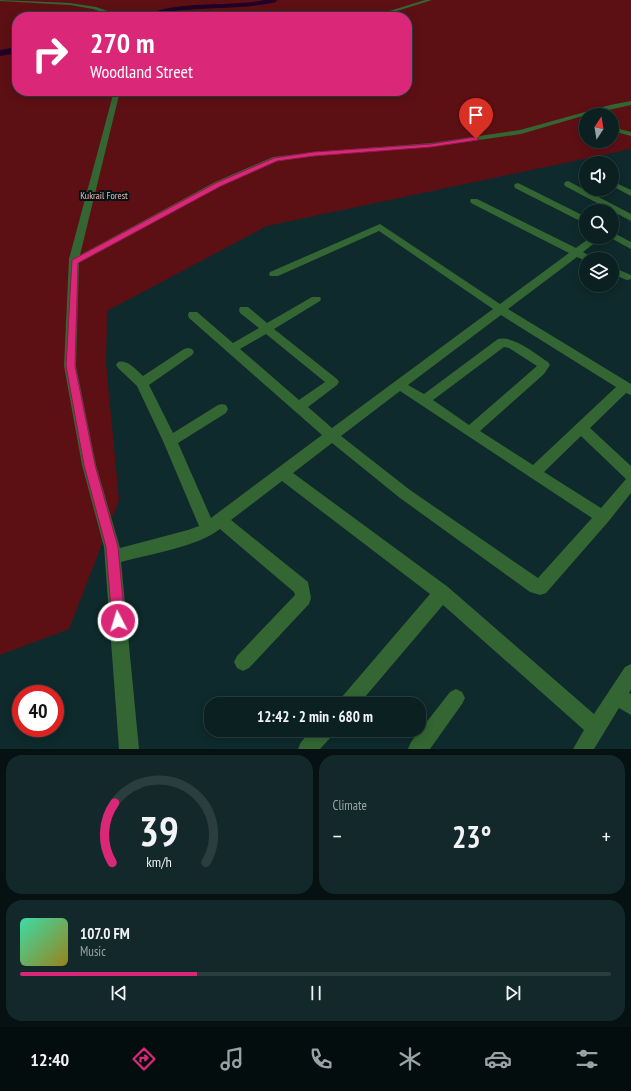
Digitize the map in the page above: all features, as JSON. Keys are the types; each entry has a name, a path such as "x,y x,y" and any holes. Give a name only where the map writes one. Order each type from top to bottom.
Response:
{"street":[{"path":"0,0 70,4 94,8 106,12"},
{"path":"390,12 430,0"},
{"path":"115,96 74,262 70,366 89,465 112,547 129,749"},
{"path":"74,262 218,184 276,159 314,154 431,146 521,132 612,106 631,103"},
{"path":"569,118 579,121"},
{"path":"619,131 631,134"},
{"path":"568,184 631,218"},
{"path":"518,186 579,217"},
{"path":"619,187 631,193"},
{"path":"474,201 579,254"},
{"path":"274,274 380,227 500,309 628,388 581,428 534,473"},
{"path":"619,239 631,246"},
{"path":"113,557 188,537 214,524 587,244"},
{"path":"619,273 627,277"},
{"path":"232,349 316,299"},
{"path":"244,310 333,382 299,407"},
{"path":"193,315 332,436 405,494 536,586 540,587 551,576 631,483"},
{"path":"424,400 502,342 513,345 544,365 540,371 470,432"},
{"path":"142,383 188,352"},
{"path":"122,365 142,383 170,442 214,524 302,588 303,598 243,662"},
{"path":"399,385 603,517"},
{"path":"170,442 222,409"},
{"path":"581,428 631,475"},
{"path":"282,473 442,593 596,728"},
{"path":"353,697 442,593"},
{"path":"583,749 631,673"},
{"path":"617,695 631,706"},
{"path":"418,749 456,698"},
{"path":"308,749 318,737"}],"green space":[{"name":"Kukrail Forest","path":"0,0 631,0 631,149 598,156 579,156 579,160 267,226 107,311 106,364 119,500 69,629 0,655"}],"waterway":[{"path":"158,12 188,7 245,5 273,0"},
{"path":"0,53 12,51"}],"route":[{"path":"118,621 112,547 89,465 70,366 74,262 218,184 276,159 314,154 431,146 476,139"}]}
